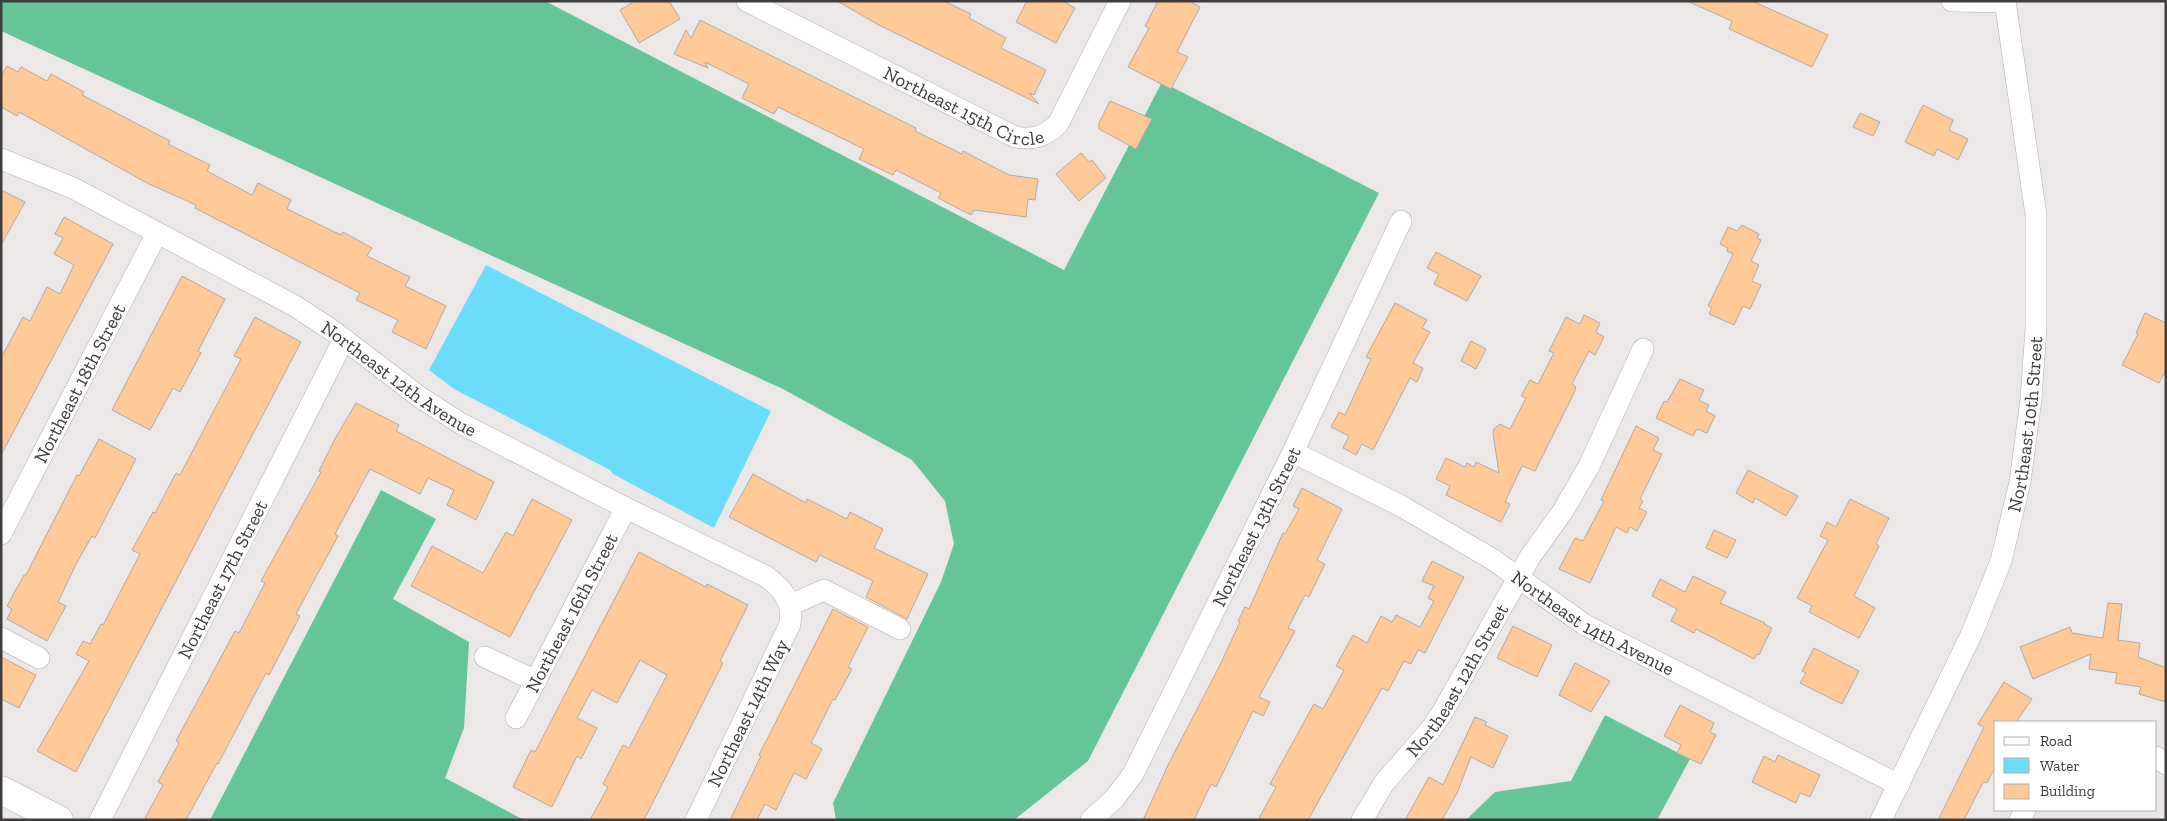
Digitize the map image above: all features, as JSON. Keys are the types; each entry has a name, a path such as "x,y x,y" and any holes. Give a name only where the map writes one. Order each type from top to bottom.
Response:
{"main road":[{"path":"1,790 59,820"}],"street":[{"name":"Northeast 15th Circle","path":"747,1 1015,137 1027,139 1038,138 1048,133 1058,124 1120,1"},
{"path":"1952,1 2005,2"},
{"name":"Northeast 10th Street","path":"1881,820 1972,633 2001,561 2020,482 2031,399 2036,328 2036,215 2005,2"},
{"name":"Northeast 12th Avenue","path":"1,159 73,188 295,306 421,398 460,423 626,508 767,576 784,591 790,605"},
{"name":"Northeast 13th Street","path":"1091,820 1114,799 1133,774 1293,452 1401,221"},
{"name":"Northeast 18th Street","path":"1,534 157,233"},
{"name":"Northeast 17th Street","path":"100,820 344,340"},
{"name":"Northeast 12th Street","path":"1362,820 1384,783 1442,714 1530,557 1563,511 1589,466 1643,350"},
{"name":"Northeast 14th Avenue","path":"1293,452 1402,506 1492,558 1518,579 1585,625 1898,784"},
{"name":"Northeast 16th Street","path":"516,718 626,508"},
{"path":"790,605 824,590 900,630"},
{"name":"Northeast 14th Way","path":"696,820 787,633 792,615 790,605"},
{"path":"1,638 39,658"},
{"path":"485,657 536,682"}],"green space":[{"path":"1,1 545,1 1064,270 1162,82 1379,193 1088,761 1014,820 836,820 833,803 941,582 954,544 945,501 912,460 783,389 1,31"},
{"path":"381,490 436,519 393,599 469,642 464,728 445,778 524,820 210,820"},
{"path":"1605,715 1690,759 1657,820 1466,820 1495,792 1571,781"}],"water":[{"path":"486,265 771,411 714,528 613,474 610,470 454,389 429,370"}],"building":[{"path":"635,1 669,1 680,19 639,43 620,10"},
{"path":"837,1 944,1 971,14 969,18 1006,38 1001,48 1046,70 1034,95 1029,93 1039,104 877,24"},
{"path":"1027,1 1063,1 1075,8 1056,43 1016,22"},
{"path":"1158,1 1189,1 1200,7 1177,52 1188,57 1171,89 1128,67 1149,28 1145,26"},
{"path":"1687,1 1752,1 1828,35 1812,67 1729,29 1732,21"},
{"path":"700,20 916,128 915,131 962,154 963,151 1009,175 1038,179 1035,200 1028,199 1026,217 974,210 971,215 938,198 941,193 896,170 893,175 859,159 864,149 778,107 774,114 742,98 749,84 705,62 708,68 674,54 686,30 691,38"},
{"path":"7,66 18,72 21,67 47,81 51,74 84,92 82,95 170,141 168,144 210,165 207,171 252,195 258,183 291,200 287,209 341,235 343,232 372,248 367,256 410,277 405,286 446,306 426,349 392,332 398,320 356,300 360,293 195,208 196,205 147,183 19,112 17,116 1,107 1,76"},
{"path":"1110,101 1152,119 1136,149 1099,129 1099,123"},
{"path":"1923,105 1953,120 1949,130 1968,139 1958,160 1937,149 1934,156 1905,142"},
{"path":"1860,113 1880,122 1873,136 1853,127"},
{"path":"1081,153 1089,162 1092,160 1106,178 1079,201 1056,174"},
{"path":"1,190 25,202 1,245"},
{"path":"64,217 113,244 1,455 1,358 23,317 30,321 47,287 60,294 74,265 54,254 63,238 55,234"},
{"path":"1742,225 1759,234 1757,238 1761,240 1751,261 1759,265 1752,281 1761,285 1750,309 1743,306 1734,325 1709,314 1712,308 1708,306 1733,254 1727,251 1728,248 1720,244 1728,227 1737,231"},
{"path":"1436,252 1481,276 1467,301 1434,284 1439,274 1427,268"},
{"path":"182,276 225,299 198,351 201,353 180,392 173,388 150,430 112,410"},
{"path":"1395,303 1427,320 1422,328 1430,332 1413,363 1423,368 1417,382 1410,378 1373,450 1362,444 1356,455 1343,448 1349,436 1331,427 1339,412 1345,415 1371,359 1366,357"},
{"path":"2145,313 2166,323 2166,370 2159,383 2122,365 2138,334 2136,333"},
{"path":"1584,315 1600,323 1596,332 1604,337 1595,355 1589,351 1572,384 1576,387 1574,393 1535,471 1522,466 1505,502 1510,504 1501,522 1446,495 1450,486 1436,479 1446,458 1465,467 1467,463 1474,467 1476,462 1499,473 1494,429 1500,424 1510,429 1526,398 1521,396 1530,380 1538,384 1554,353 1549,351 1566,317 1580,324"},
{"path":"255,317 301,342 76,772 37,751 89,661 76,654 83,641 90,644 101,624 103,625 140,554 132,550 153,512 155,513 176,473 180,475 241,359 234,356"},
{"path":"1471,341 1486,349 1476,369 1461,361"},
{"path":"1680,379 1704,390 1699,400 1709,405 1706,411 1715,416 1707,433 1697,429 1693,436 1656,418 1664,401 1667,402"},
{"path":"356,403 399,425 396,431 494,482 476,520 447,505 454,490 428,478 420,494 370,469 335,534 338,536 296,614 300,616 269,675 266,673 186,820 144,820 163,785 158,782 179,743 176,741 235,631 239,633 265,583 261,581 321,472 319,471 336,437"},
{"path":"1636,426 1659,438 1653,450 1662,454 1640,499 1643,501 1639,508 1647,512 1637,531 1630,527 1627,533 1616,527 1590,583 1559,569 1575,538 1583,541 1604,501 1601,500"},
{"path":"99,439 136,459 95,538 92,536 77,562 58,602 66,606 47,641 7,619 12,609 7,606 24,575 26,575 77,475 79,476"},
{"path":"1748,470 1798,496 1786,516 1755,498 1753,503 1736,493"},
{"path":"753,474 806,503 807,499 847,519 850,512 883,529 874,548 928,574 907,619 866,597 873,581 820,555 816,562 729,517"},
{"path":"1302,488 1342,509 1317,560 1325,564 1309,597 1305,595 1288,628 1295,631 1259,697 1270,702 1263,716 1253,711 1216,787 1211,784 1194,820 1143,820 1169,763 1219,667 1245,607 1249,609 1283,533 1285,534 1299,509 1293,506"},
{"path":"532,499 572,520 510,637 411,586 432,546 483,573 506,532 513,536"},
{"path":"1850,499 1889,518 1876,544 1879,546 1854,596 1875,608 1859,638 1809,612 1812,606 1797,598 1828,540 1820,536 1827,522 1836,527"},
{"path":"1714,530 1736,540 1727,558 1706,548"},
{"path":"639,552 706,587 707,584 748,605 720,661 723,663 644,820 590,820 608,787 603,784 623,745 629,748 667,675 640,660 617,703 592,690 577,718 597,728 581,759 577,756 552,807 513,787 531,750 535,752"},
{"path":"1432,561 1464,577 1425,653 1418,650 1411,664 1404,661 1388,691 1382,688 1308,820 1258,820 1276,787 1270,784 1314,704 1323,709 1344,670 1336,666 1353,635 1367,643 1381,616 1392,622 1396,615 1420,627 1434,601 1428,598 1434,586 1422,581"},
{"path":"1693,576 1726,592 1720,603 1772,628 1759,655 1757,654 1754,659 1696,629 1694,633 1671,621 1677,609 1652,596 1660,579 1685,592"},
{"path":"2108,603 2122,604 2118,640 2140,643 2138,657 2166,668 2166,702 2139,694 2141,687 2115,683 2117,673 2089,669 2091,654 2033,679 2020,647 2070,627 2072,633 2103,638"},
{"path":"833,609 868,627 848,667 852,669 835,700 833,699 811,743 822,749 806,779 794,773 776,810 765,804 757,820 730,820 761,756 759,755"},
{"path":"1513,626 1552,645 1537,677 1497,658"},
{"path":"1814,648 1859,671 1842,704 1800,683 1806,673 1802,671"},
{"path":"1,657 36,675 19,708 1,699"},
{"path":"1575,663 1610,681 1591,712 1559,695"},
{"path":"2004,682 2032,699 2017,721 1994,721 1994,769 1987,783 1983,782 1964,820 1938,820 1984,727 1978,724"},
{"path":"1680,705 1714,723 1710,732 1716,735 1701,764 1677,753 1681,745 1664,736"},
{"path":"1475,717 1487,722 1485,725 1508,736 1493,768 1471,757 1457,793 1442,820 1405,820 1429,777 1443,785"},
{"path":"1778,755 1820,775 1810,797 1800,793 1796,803 1752,782 1764,756 1775,762"}]}
